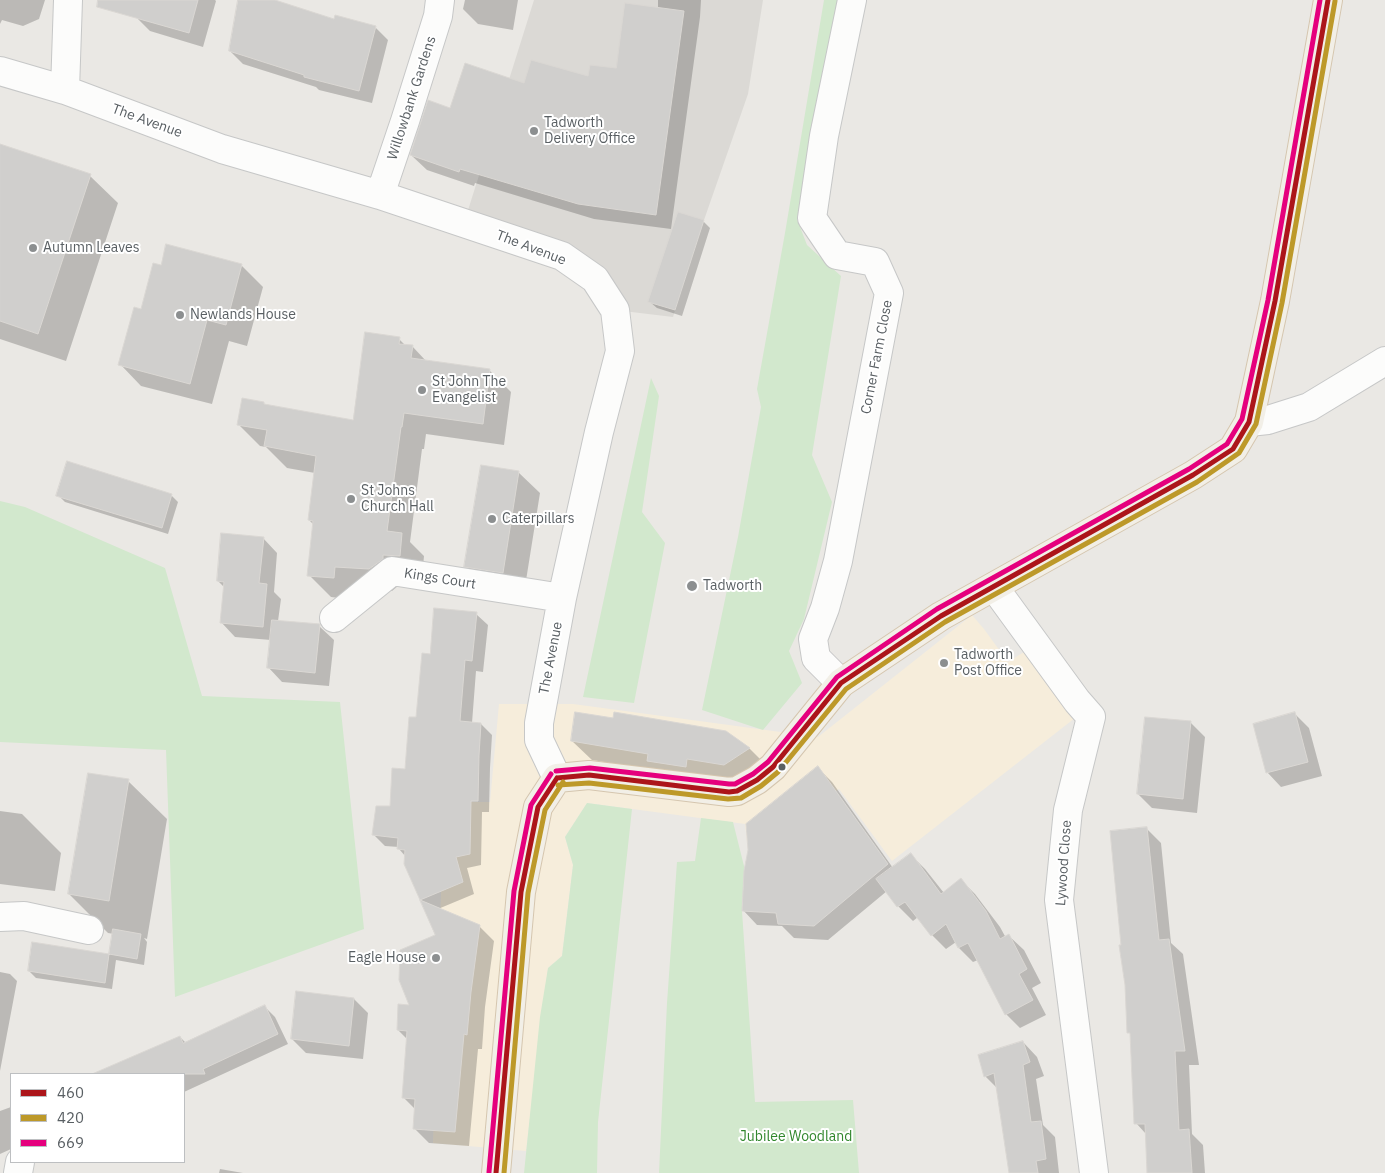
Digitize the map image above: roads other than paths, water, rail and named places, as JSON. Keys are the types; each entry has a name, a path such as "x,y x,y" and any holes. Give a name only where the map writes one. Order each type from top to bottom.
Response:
{"main road":[{"path":"496,1173 521,892 538,807 557,778 589,775 730,792 737,790 757,780 773,766 841,683 940,616 1193,475 1233,449 1249,422 1275,301 1328,0"}],"street":[{"path":"65,90 68,0"},
{"name":"Willowbank Gardens","path":"380,195 438,16 440,0"},
{"name":"Corner Farm Close","path":"841,683 816,658 813,639 825,608 838,561 889,293 875,262 837,255 812,218 824,136 852,0"},
{"name":"The Avenue","path":"0,71 65,90 222,149 380,195 562,256 595,278 615,310 620,351 599,432 562,598 539,723 539,740 557,778"},
{"path":"1249,422 1268,420 1309,407 1385,361"},
{"name":"Kings Court","path":"334,618 392,571 562,598"},
{"name":"Lywood Close","path":"994,587 1077,701 1091,717 1068,810 1060,900 1094,1173"},
{"path":"0,918 24,916 89,930"}],"place":[{"name":"Tadworth Delivery Office","path":"534,131"},
{"name":"Autumn Leaves","path":"33,248"},
{"name":"Newlands House","path":"180,315"},
{"name":"St John The Evangelist","path":"422,390"},
{"name":"St Johns Church Hall","path":"351,499"},
{"name":"Caterpillars","path":"492,519"},
{"name":"Tadworth","path":"692,586"},
{"name":"Tadworth Post Office","path":"944,663"},
{"name":"Eagle House","path":"436,958"}],"park label":[{"name":"Jubilee Woodland","path":"796,1137"}]}
